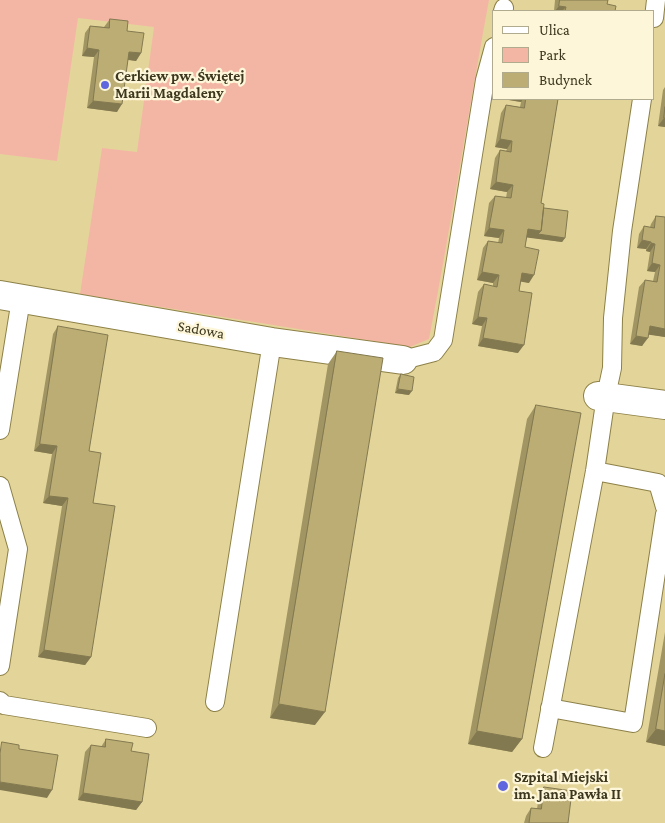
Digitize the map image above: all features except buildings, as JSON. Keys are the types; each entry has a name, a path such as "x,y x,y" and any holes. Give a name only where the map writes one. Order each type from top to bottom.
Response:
{"street":[{"name":"Sadowa","path":"11,297 272,342 403,360"},
{"path":"602,396 665,405"}],"lane":[{"path":"403,360 434,352 443,340 485,80 492,54"},
{"path":"543,748 594,471 602,396 612,368 613,318 622,231 642,100"},
{"path":"0,430 11,297"},
{"path":"215,702 272,342"},
{"path":"594,471 658,482 665,507"},
{"path":"0,486 18,549 0,666"},
{"path":"550,708 633,724 665,514"},
{"path":"0,701 4,705 147,728"}],"green space":[{"path":"0,0 489,0 429,339 410,347 80,294 102,148 137,152 154,27 78,18 57,161 0,154"}],"place":[{"name":"Cerkiew pw. Świętej Marii Magdaleny","path":"105,85"},
{"name":"Szpital Miejski im. Jana Pawła II","path":"503,786"}]}
